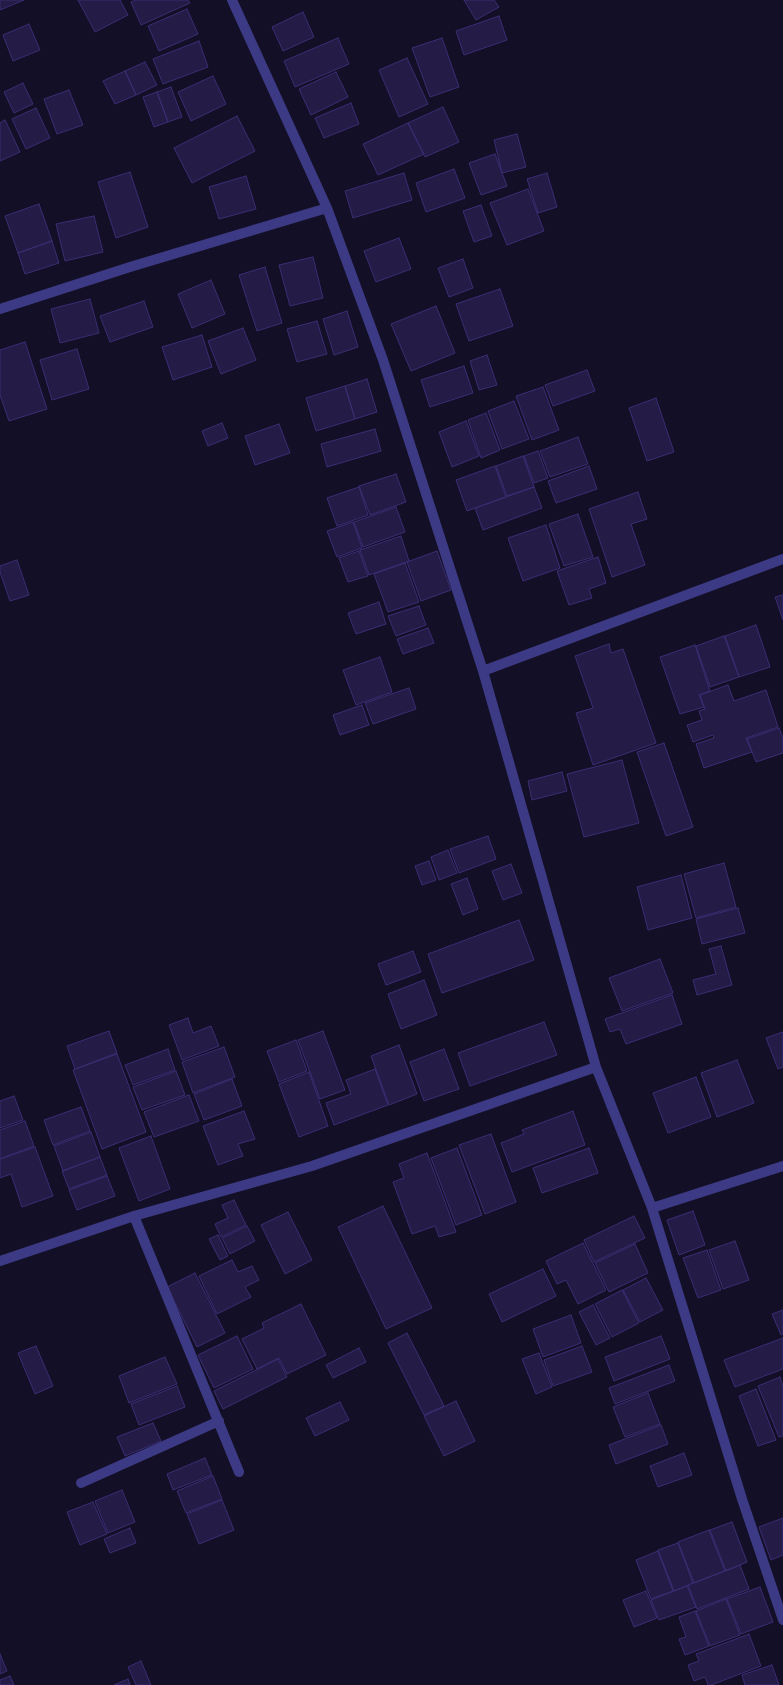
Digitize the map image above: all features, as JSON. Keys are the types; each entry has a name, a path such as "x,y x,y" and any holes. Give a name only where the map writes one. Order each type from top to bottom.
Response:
{"street":[{"path":"232,0 327,208 383,360 483,671 596,1067 652,1208 742,1499 783,1620"},
{"path":"0,309 130,267 327,208"},
{"path":"483,671 783,559"},
{"path":"0,1261 134,1216 312,1166 596,1067"},
{"path":"652,1208 783,1166"},
{"path":"134,1216 239,1472"},
{"path":"81,1483 219,1421"}],"building":[{"path":"0,0 24,0 0,10"},
{"path":"78,0 120,0 128,15 95,32"},
{"path":"136,0 188,0 190,3 141,25 131,2"},
{"path":"464,0 494,0 499,7 476,20"},
{"path":"187,9 198,34 159,51 148,26"},
{"path":"303,12 314,37 283,51 272,27"},
{"path":"499,16 507,40 464,55 456,31"},
{"path":"29,24 40,50 13,61 3,35"},
{"path":"338,38 349,64 295,87 284,61"},
{"path":"442,38 459,87 430,97 412,48"},
{"path":"199,41 208,67 163,84 153,59"},
{"path":"407,58 428,104 399,117 379,70"},
{"path":"145,62 157,85 136,95 125,71"},
{"path":"125,71 136,95 115,104 103,81"},
{"path":"336,72 348,97 311,115 299,89"},
{"path":"213,76 226,104 191,121 178,92"},
{"path":"23,83 33,104 14,113 4,92"},
{"path":"171,87 182,117 168,122 157,92"},
{"path":"69,90 83,125 57,134 44,99"},
{"path":"157,92 168,122 154,127 143,97"},
{"path":"351,103 359,124 324,138 315,118"},
{"path":"443,107 459,142 425,157 408,123"},
{"path":"36,108 50,138 26,149 12,119"},
{"path":"237,116 255,151 192,183 174,148"},
{"path":"5,120 20,152 0,161 0,123"},
{"path":"408,123 424,154 378,175 363,144"},
{"path":"517,134 526,167 502,173 494,140"},
{"path":"495,154 507,186 481,195 469,163"},
{"path":"454,169 465,198 426,212 416,183"},
{"path":"130,172 148,227 116,238 98,182"},
{"path":"404,173 412,200 353,218 345,191"},
{"path":"547,173 557,207 538,213 527,179"},
{"path":"246,176 256,209 219,219 209,187"},
{"path":"528,189 544,231 507,245 490,203"},
{"path":"39,204 52,241 18,253 5,216"},
{"path":"481,205 492,236 474,242 463,211"},
{"path":"94,216 103,252 65,261 56,224"},
{"path":"399,238 411,269 376,282 364,251"},
{"path":"52,241 59,263 25,274 18,253"},
{"path":"313,257 323,298 290,306 279,265"},
{"path":"463,259 473,288 449,297 438,268"},
{"path":"265,267 282,323 257,331 239,275"},
{"path":"211,280 225,314 192,328 178,294"},
{"path":"500,289 513,326 469,341 456,304"},
{"path":"90,299 99,333 60,343 51,309"},
{"path":"144,301 153,327 110,342 100,316"},
{"path":"436,306 455,353 411,371 391,324"},
{"path":"347,311 358,347 334,355 323,319"},
{"path":"317,321 327,354 297,362 287,329"},
{"path":"243,328 256,360 221,374 208,341"},
{"path":"202,335 212,367 173,380 162,347"},
{"path":"25,342 47,409 9,421 0,395 0,350"},
{"path":"77,349 89,389 52,400 40,360"},
{"path":"487,355 497,385 479,390 470,361"},
{"path":"464,366 473,393 430,407 421,380"},
{"path":"587,370 595,391 553,406 545,385"},
{"path":"367,379 377,412 355,419 345,386"},
{"path":"345,386 355,419 316,431 306,398"},
{"path":"543,387 559,430 532,440 516,396"},
{"path":"656,398 674,452 647,461 629,408"},
{"path":"514,401 529,439 502,449 488,411"},
{"path":"486,413 500,450 481,458 468,420"},
{"path":"466,421 479,456 452,467 439,432"},
{"path":"222,423 228,438 208,446 202,431"},
{"path":"279,424 290,453 255,465 245,436"},
{"path":"375,429 381,451 327,467 321,444"},
{"path":"578,437 588,464 550,477 540,451"},
{"path":"538,451 548,478 534,483 524,456"},
{"path":"523,456 534,487 507,496 496,466"},
{"path":"495,466 506,497 467,511 456,480"},
{"path":"589,466 597,489 556,503 548,481"},
{"path":"396,474 406,502 370,515 359,486"},
{"path":"359,487 368,515 337,526 327,498"},
{"path":"534,487 542,508 483,530 475,508"},
{"path":"638,492 647,519 631,524 645,565 612,577 589,509"},
{"path":"396,507 405,532 363,547 354,522"},
{"path":"578,514 593,557 564,566 549,524"},
{"path":"353,522 362,548 337,557 327,531"},
{"path":"546,525 560,568 523,581 508,538"},
{"path":"401,536 409,561 369,575 360,550"},
{"path":"359,551 368,576 348,582 339,558"},
{"path":"437,551 451,590 421,601 407,562"},
{"path":"598,557 606,583 589,589 592,598 569,605 557,571"},
{"path":"17,560 29,595 10,601 0,572 0,566"},
{"path":"405,563 419,602 388,612 374,574"},
{"path":"783,595 783,620 775,597"},
{"path":"379,602 386,624 356,634 348,613"},
{"path":"419,606 426,625 396,636 388,616"},
{"path":"756,625 770,667 739,677 725,636"},
{"path":"428,628 434,643 403,654 397,639"},
{"path":"724,636 739,677 710,687 696,646"},
{"path":"609,644 611,653 623,649 656,743 593,765 576,713 593,708 575,656"},
{"path":"695,645 710,691 699,695 704,707 680,714 660,657"},
{"path":"380,657 392,692 356,705 343,670"},
{"path":"728,685 734,701 766,690 778,727 746,738 752,752 704,768 696,744 714,738 713,735 693,742 687,725 702,720 699,711 705,709 700,695"},
{"path":"409,688 416,709 373,724 365,703"},
{"path":"362,705 369,725 340,735 333,715"},
{"path":"779,728 783,738 783,753 756,762 747,739"},
{"path":"664,743 693,827 666,836 637,752"},
{"path":"622,760 639,823 584,837 567,774"},
{"path":"562,772 567,791 532,800 528,781"},
{"path":"488,836 496,859 459,873 450,849"},
{"path":"448,850 457,873 439,880 431,857"},
{"path":"429,861 436,880 422,885 415,866"},
{"path":"724,863 736,907 696,918 684,874"},
{"path":"511,864 522,893 503,900 492,871"},
{"path":"681,875 692,918 648,930 637,887"},
{"path":"467,878 478,909 463,915 451,884"},
{"path":"738,908 745,933 702,944 696,919"},
{"path":"519,920 534,960 442,993 428,954"},
{"path":"721,946 732,985 697,995 693,980 716,974 709,949"},
{"path":"413,951 421,972 386,985 378,964"},
{"path":"660,959 673,993 622,1011 609,978"},
{"path":"424,980 437,1015 401,1029 388,994"},
{"path":"672,995 682,1024 626,1044 620,1029 610,1032 605,1019"},
{"path":"188,1018 193,1033 211,1026 219,1046 182,1060 169,1025"},
{"path":"544,1022 557,1055 470,1086 458,1053"},
{"path":"109,1031 117,1053 75,1069 67,1046"},
{"path":"323,1031 345,1090 320,1099 298,1040"},
{"path":"783,1032 783,1067 778,1069 766,1038"},
{"path":"296,1040 307,1071 279,1082 267,1051"},
{"path":"399,1045 417,1094 389,1105 371,1056"},
{"path":"224,1047 235,1077 193,1093 182,1062"},
{"path":"168,1049 175,1070 133,1085 125,1065"},
{"path":"444,1049 459,1089 424,1101 410,1062"},
{"path":"117,1054 146,1132 102,1149 73,1070"},
{"path":"737,1060 754,1103 717,1117 701,1073"},
{"path":"375,1069 388,1105 334,1125 326,1103 351,1094 346,1080"},
{"path":"176,1071 185,1095 142,1110 133,1087"},
{"path":"309,1072 328,1126 299,1137 279,1084"},
{"path":"696,1077 711,1117 668,1133 653,1093"},
{"path":"232,1079 242,1106 204,1120 194,1094"},
{"path":"189,1095 199,1121 154,1137 144,1112"},
{"path":"14,1096 23,1120 0,1128 0,1101"},
{"path":"81,1107 90,1131 53,1145 44,1120"},
{"path":"244,1111 255,1139 238,1144 243,1156 218,1165 203,1126"},
{"path":"573,1111 585,1145 512,1172 501,1143 524,1134 522,1130"},
{"path":"25,1121 34,1146 0,1159 0,1130"},
{"path":"91,1132 100,1157 63,1171 54,1146"},
{"path":"491,1134 516,1202 485,1214 459,1145"},
{"path":"151,1136 170,1189 139,1201 119,1148"},
{"path":"35,1147 53,1196 22,1207 11,1174 0,1178 0,1159"},
{"path":"457,1148 482,1215 456,1225 431,1158"},
{"path":"589,1148 598,1173 542,1193 533,1168"},
{"path":"427,1153 456,1232 439,1237 435,1226 412,1234 393,1182 404,1178 399,1164"},
{"path":"100,1157 107,1175 69,1189 62,1171"},
{"path":"107,1176 115,1196 77,1210 69,1190"},
{"path":"234,1200 246,1225 221,1237 215,1224 228,1218 222,1205"},
{"path":"383,1206 432,1308 386,1329 338,1227"},
{"path":"693,1211 705,1245 679,1255 667,1220"},
{"path":"288,1212 312,1260 285,1274 261,1225"},
{"path":"634,1216 645,1238 594,1262 584,1240"},
{"path":"247,1226 255,1241 230,1254 222,1238"},
{"path":"218,1235 228,1256 220,1260 209,1239"},
{"path":"735,1241 749,1280 723,1289 709,1250"},
{"path":"583,1243 606,1290 578,1304 566,1280 557,1284 546,1261"},
{"path":"635,1244 648,1273 609,1292 595,1263"},
{"path":"707,1250 721,1290 698,1298 683,1258"},
{"path":"232,1260 238,1272 252,1266 259,1280 245,1287 251,1297 217,1314 199,1276"},
{"path":"543,1269 556,1296 502,1322 489,1294"},
{"path":"195,1273 225,1333 197,1347 167,1287"},
{"path":"646,1278 663,1310 640,1322 623,1290"},
{"path":"622,1290 639,1323 612,1337 595,1304"},
{"path":"301,1304 326,1355 287,1374 279,1358 257,1369 242,1339 264,1328 262,1323"},
{"path":"593,1305 610,1338 596,1345 579,1312"},
{"path":"783,1310 783,1334 781,1335 772,1314"},
{"path":"571,1315 581,1343 543,1357 533,1329"},
{"path":"407,1333 444,1406 424,1415 388,1343"},
{"path":"237,1336 253,1369 214,1388 198,1355"},
{"path":"661,1336 670,1359 614,1381 605,1357"},
{"path":"783,1338 783,1369 735,1387 724,1360"},
{"path":"36,1346 53,1386 35,1394 18,1353"},
{"path":"582,1346 592,1372 553,1386 544,1360"},
{"path":"359,1348 366,1362 333,1378 326,1365"},
{"path":"539,1353 552,1387 536,1394 522,1359"},
{"path":"165,1357 177,1384 129,1403 119,1376"},
{"path":"278,1359 287,1377 223,1409 214,1391"},
{"path":"669,1365 675,1381 615,1404 609,1388"},
{"path":"780,1377 783,1386 783,1436 779,1437 758,1386"},
{"path":"177,1386 185,1407 139,1425 131,1404"},
{"path":"756,1389 776,1440 758,1446 739,1396"},
{"path":"648,1393 660,1424 625,1437 613,1407"},
{"path":"456,1401 475,1441 444,1456 424,1416"},
{"path":"340,1402 349,1420 315,1436 306,1418"},
{"path":"153,1423 161,1441 125,1456 117,1437"},
{"path":"661,1425 668,1444 616,1464 609,1445"},
{"path":"684,1453 692,1475 658,1487 650,1466"},
{"path":"205,1458 212,1475 173,1490 167,1474"},
{"path":"213,1476 222,1499 186,1513 177,1491"},
{"path":"122,1490 135,1522 108,1533 95,1501"},
{"path":"222,1500 234,1530 199,1544 187,1514"},
{"path":"93,1502 107,1534 80,1545 67,1512"},
{"path":"783,1518 783,1555 771,1560 759,1527"},
{"path":"732,1522 747,1562 726,1571 710,1530"},
{"path":"130,1528 136,1543 110,1553 104,1539"},
{"path":"709,1530 725,1571 694,1583 678,1542"},
{"path":"678,1543 693,1583 674,1591 658,1550"},
{"path":"658,1551 673,1591 651,1599 636,1560"},
{"path":"740,1565 749,1589 697,1609 688,1585"},
{"path":"687,1586 696,1607 659,1620 651,1600"},
{"path":"760,1587 773,1622 741,1634 727,1599"},
{"path":"646,1591 657,1618 634,1627 623,1600"},
{"path":"726,1599 740,1635 710,1646 696,1611"},
{"path":"695,1611 709,1646 685,1655 679,1639 686,1637 679,1617"},
{"path":"749,1634 761,1666 711,1685 708,1685 705,1677 694,1681 688,1665 699,1661 696,1654"},
{"path":"0,1654 7,1671 0,1674"},
{"path":"141,1661 151,1685 136,1685 128,1667"},
{"path":"772,1665 779,1685 745,1685 742,1675"},
{"path":"10,1676 14,1685 0,1685 0,1680"},
{"path":"128,1679 130,1685 114,1685"}]}
